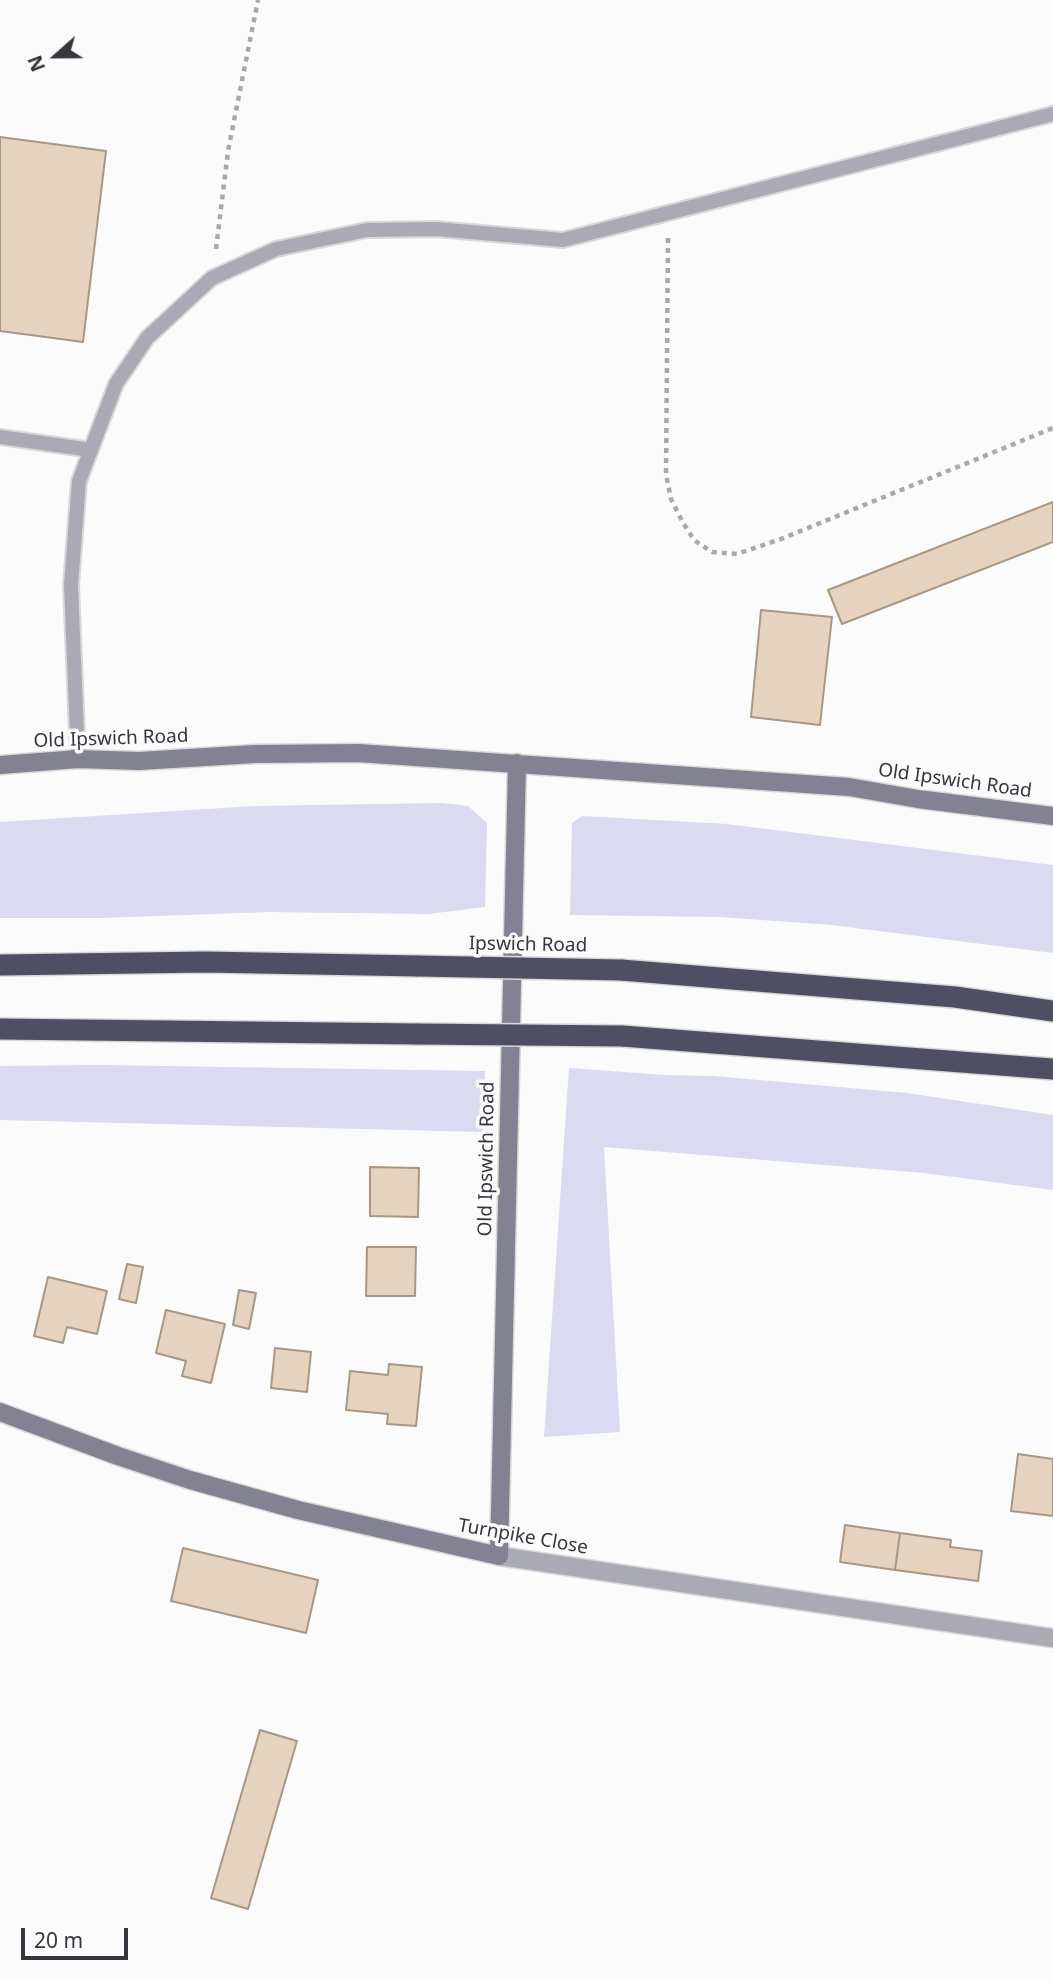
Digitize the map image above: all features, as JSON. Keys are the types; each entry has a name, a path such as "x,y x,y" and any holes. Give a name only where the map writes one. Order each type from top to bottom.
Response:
{"highway":[{"name":"Ipswich Road","path":"0,965 206,962 621,970 955,997 1053,1011"},
{"path":"0,1029 622,1037 1053,1069"}],"street":[{"name":"Old Ipswich Road","path":"0,765 78,759 139,761 255,754 358,753 849,787 918,799 1053,816"},
{"name":"Old Ipswich Road","path":"499,1556 517,763"},
{"name":"Turnpike Close","path":"0,1412 190,1480 298,1510 499,1556 1053,1639"}],"lane":[{"path":"78,759 71,585 79,481 116,384 146,338 212,278 276,249 367,230 436,229 563,240 1053,114"},
{"path":"0,437 91,450"}],"path":[{"path":"212,278 228,151 258,0"},
{"path":"668,213 666,474 671,499 682,522 694,540 712,552 737,554 781,539 1053,428"}],"shaded area":[{"path":"442,803 468,806 487,823 485,907 428,914 268,912 101,918 0,918 0,822 255,806"},
{"path":"582,816 727,824 1053,865 1053,953 832,925 720,917 570,915 572,823"},
{"path":"0,1066 485,1071 483,1132 0,1120"},
{"path":"569,1068 713,1076 907,1093 1053,1115 1053,1190 924,1173 604,1147 620,1432 544,1437"}],"building":[{"path":"0,137 106,151 83,342 0,331"},
{"path":"1053,502 1053,542 842,624 828,590"},
{"path":"761,610 832,617 820,725 751,717"},
{"path":"370,1167 419,1168 418,1217 370,1216"},
{"path":"367,1247 416,1247 415,1296 366,1296"},
{"path":"127,1264 143,1267 136,1303 119,1299"},
{"path":"48,1277 107,1291 97,1334 67,1327 63,1343 34,1336"},
{"path":"239,1290 256,1293 249,1329 233,1325"},
{"path":"166,1310 225,1324 211,1383 182,1376 186,1361 156,1353"},
{"path":"275,1348 311,1352 307,1392 271,1388"},
{"path":"389,1364 422,1367 416,1426 387,1424 388,1414 346,1410 350,1371 388,1375"},
{"path":"1018,1454 1053,1459 1053,1516 1011,1511"},
{"path":"845,1525 900,1533 895,1570 840,1562"},
{"path":"900,1533 951,1540 950,1547 982,1551 978,1581 895,1570"},
{"path":"183,1548 318,1580 306,1633 171,1601"},
{"path":"260,1730 297,1741 248,1909 211,1898"}]}
